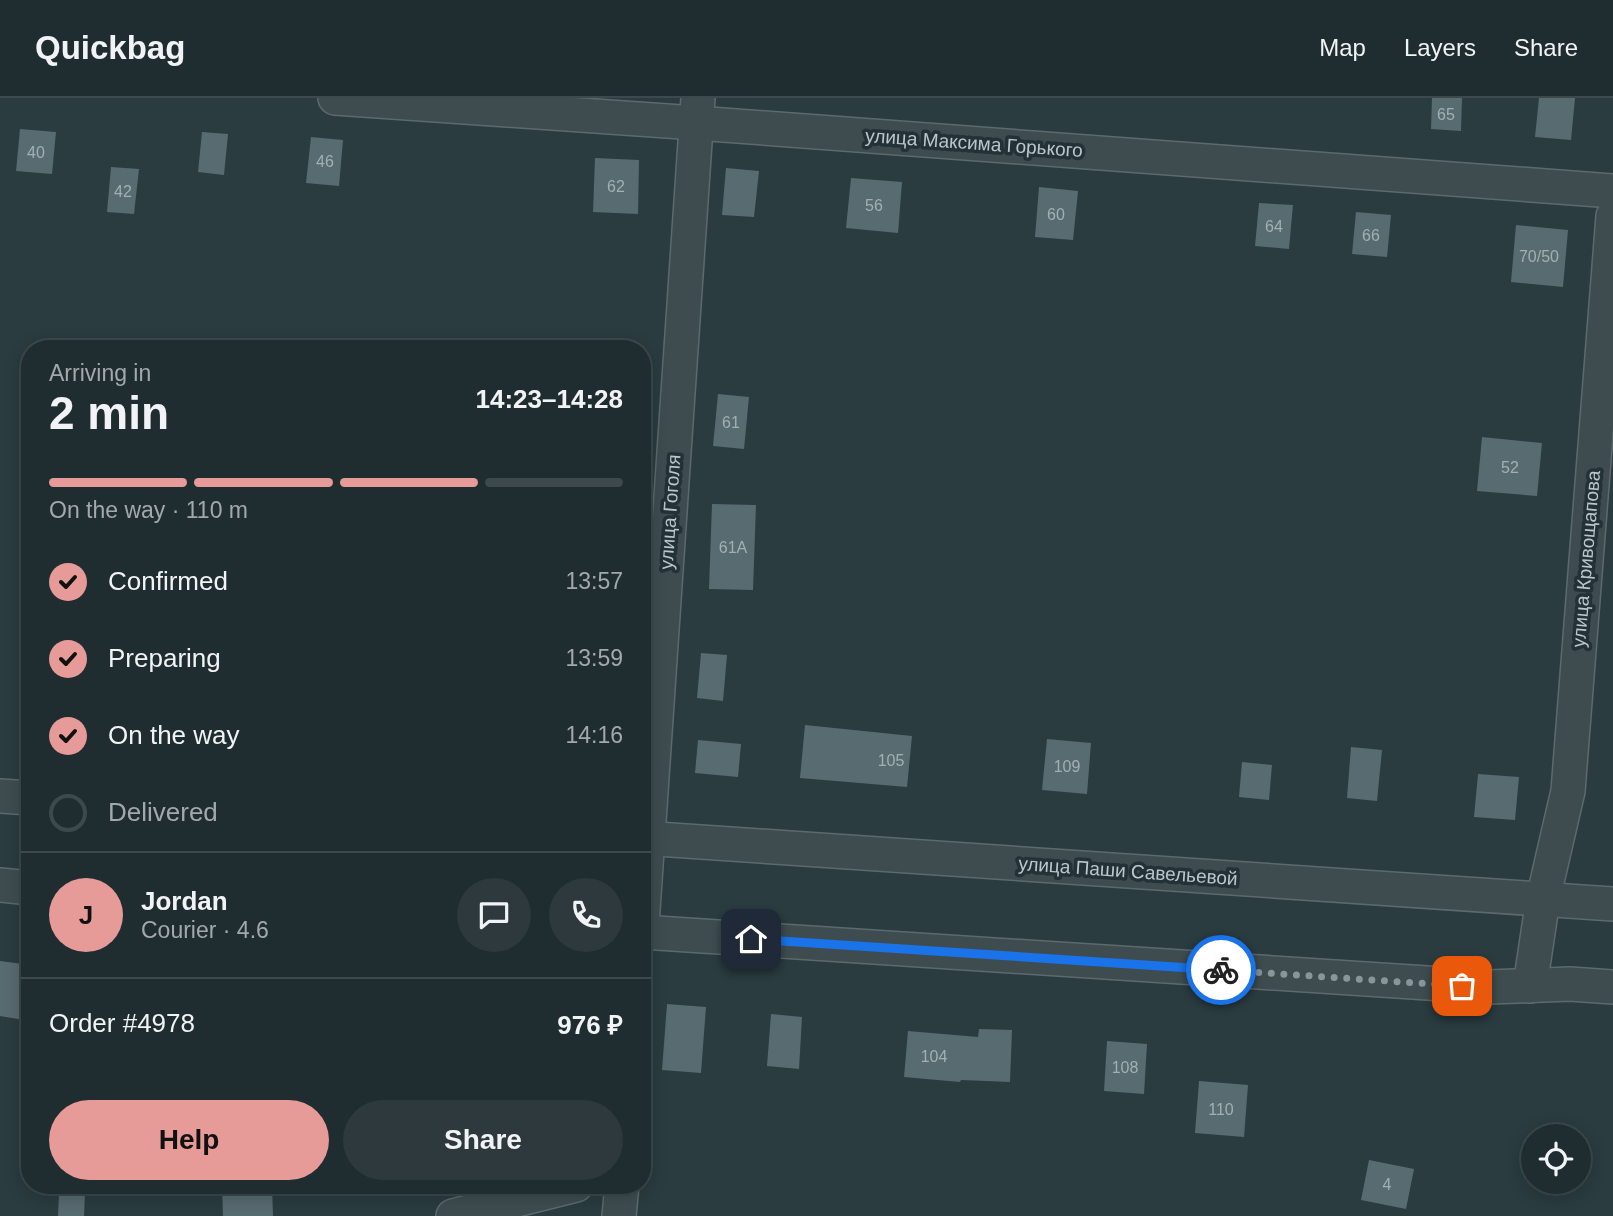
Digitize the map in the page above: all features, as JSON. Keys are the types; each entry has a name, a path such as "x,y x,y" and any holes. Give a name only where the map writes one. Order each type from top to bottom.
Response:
{"street":[{"name":"улица Максима Горького","path":"335,98 697,110 1613,191"},
{"name":"улица Гоголя","path":"651,754 697,110"},
{"name":"улица Кривощапова","path":"1530,986 1543,899 1568,791 1613,216"},
{"path":"0,796 21,797"},
{"name":"улица Паши Савельевой","path":"651,838 1613,904"},
{"path":"0,886 21,887"},
{"path":"651,933 1489,988 1570,984 1613,987"},
{"path":"453,1216 540,1194"},
{"path":"619,1216 621,1194"}],"building":[{"path":"1432,98 1462,98 1461,131 1431,129"},
{"path":"1539,98 1575,98 1571,140 1535,137"},
{"path":"20,129 56,132 52,174 16,171"},
{"path":"202,132 228,134 224,175 198,172"},
{"path":"311,137 343,140 339,186 306,183"},
{"path":"595,158 639,160 638,214 593,212"},
{"path":"111,167 139,169 134,214 107,212"},
{"path":"726,168 759,171 754,217 722,215"},
{"path":"851,178 902,182 898,233 846,228"},
{"path":"1039,187 1078,191 1073,240 1035,237"},
{"path":"1259,203 1293,205 1289,249 1255,246"},
{"path":"1356,212 1391,215 1387,257 1352,254"},
{"path":"1516,225 1568,230 1563,287 1511,282"},
{"path":"718,394 749,397 744,449 713,446"},
{"path":"1482,437 1542,443 1537,496 1477,491"},
{"path":"712,504 756,505 753,590 709,589"},
{"path":"701,653 727,655 723,701 697,698"},
{"path":"805,725 912,736 907,787 800,778"},
{"path":"1047,739 1091,743 1087,794 1042,790"},
{"path":"698,740 741,744 738,777 695,773"},
{"path":"1351,747 1382,750 1377,801 1347,798"},
{"path":"1242,762 1272,765 1269,800 1239,797"},
{"path":"1478,774 1519,777 1515,820 1474,817"},
{"path":"0,961 21,964 21,1020 0,1016"},
{"path":"667,1004 706,1007 701,1073 662,1070"},
{"path":"771,1014 802,1017 799,1069 767,1066"},
{"path":"979,1029 1012,1030 1010,1082 960,1082 904,1077 908,1031 978,1037"},
{"path":"1107,1041 1147,1044 1144,1094 1104,1091"},
{"path":"1199,1081 1248,1085 1244,1137 1195,1133"},
{"path":"1369,1160 1414,1169 1406,1209 1361,1200"},
{"path":"59,1194 85,1194 84,1216 58,1216"},
{"path":"222,1194 272,1194 273,1216 223,1216"}],"way so far":[{"path":"1221,970 1462,986"}],"route":[{"path":"751,939 1221,970"}]}
